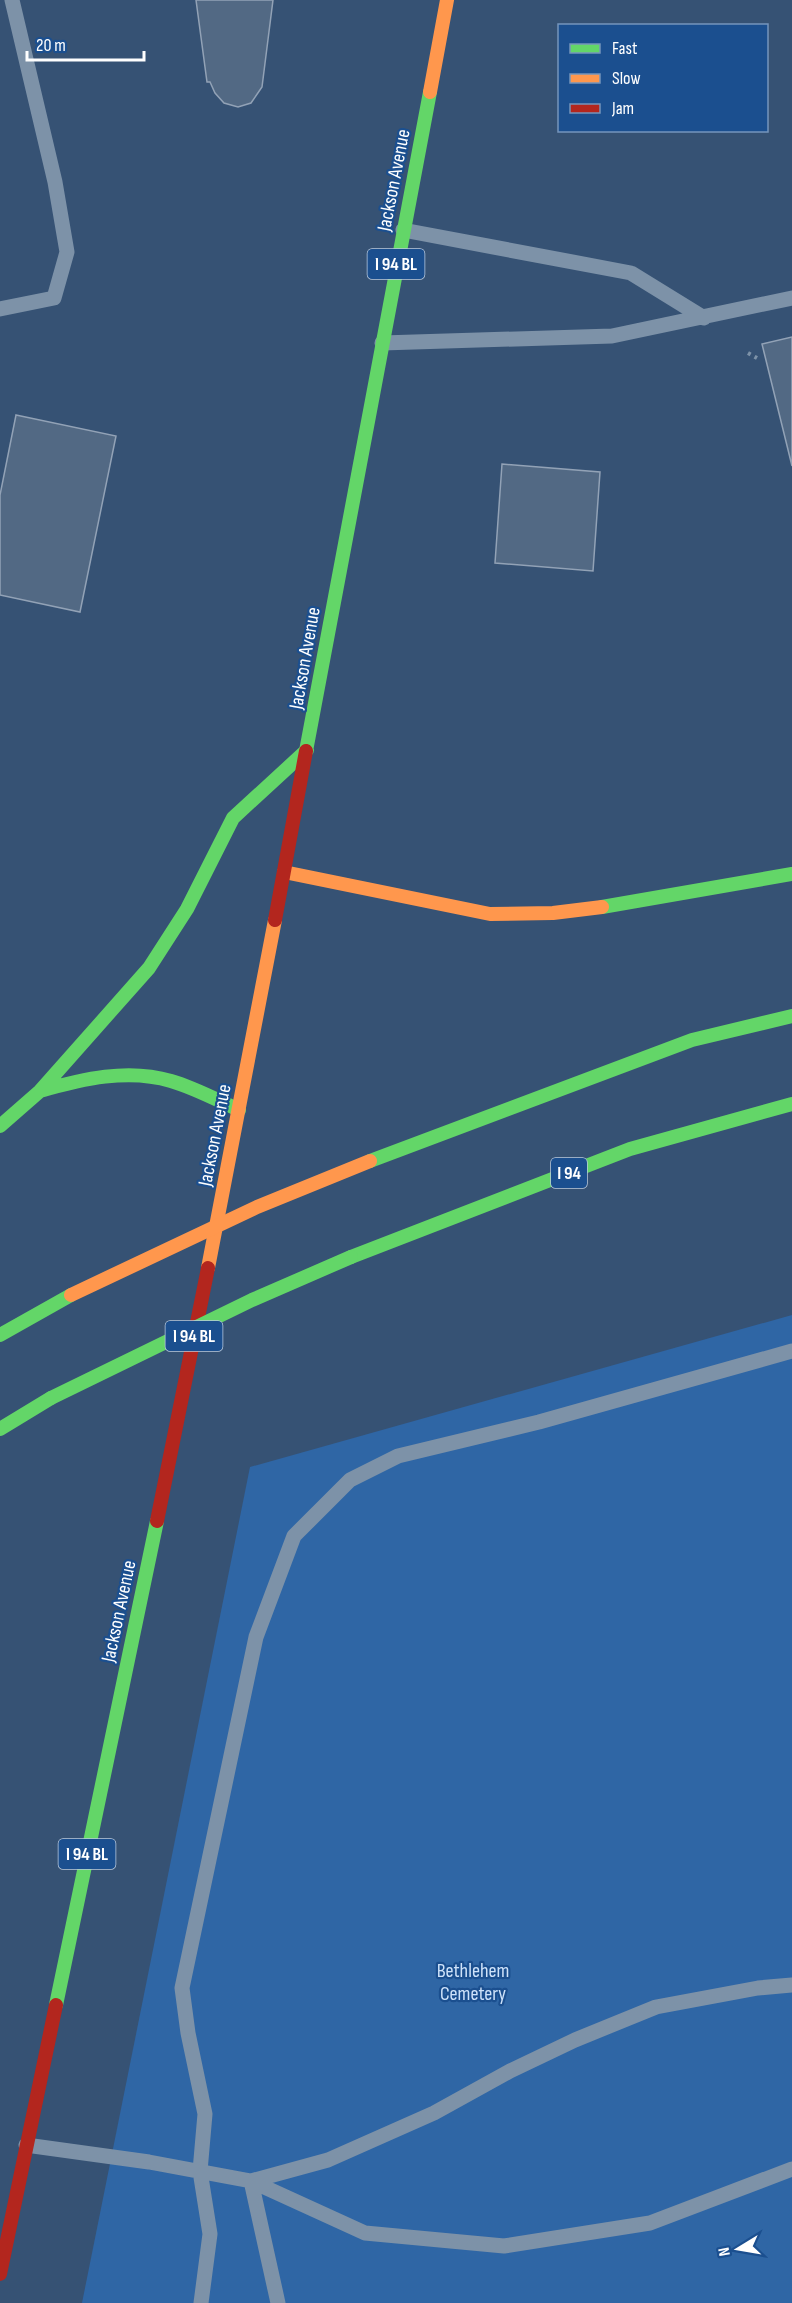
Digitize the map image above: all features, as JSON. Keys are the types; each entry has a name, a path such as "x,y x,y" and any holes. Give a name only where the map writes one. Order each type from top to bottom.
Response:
{"main road":[{"name":"Jackson Avenue","path":"0,2274 167,1473 239,1110 447,0"},
{"path":"0,1126 40,1091 102,1024 149,968 187,909 233,818 307,750"},
{"path":"284,872 490,914 553,913 637,903 792,874"},
{"path":"0,1335 71,1295 258,1207 370,1161 692,1040 792,1016"},
{"path":"40,1091 89,1077 130,1075 170,1081 239,1110"},
{"name":"I 94","path":"0,1428 51,1398 252,1300 351,1257 630,1149 792,1104"}],"lane":[{"path":"0,309 54,298 67,252 55,182 12,0"},
{"path":"403,230 631,273 704,318"},
{"path":"382,343 612,336 792,298"},
{"path":"201,2303 210,2234 200,2171 206,2114 188,2033 182,1988 256,1637 294,1536 350,1480 398,1456 539,1422 792,1351"},
{"path":"251,2181 328,2160 434,2113 575,2040 656,2007 758,1988 792,1985"},
{"path":"26,2145 200,2171 251,2181 364,2233 504,2247 650,2223 792,2169"},
{"path":"251,2181 278,2303"}],"path":[{"path":"748,353 757,358"}],"green space":[{"name":"Bethlehem Cemetery","path":"792,1315 792,2303 82,2303 250,1467"}],"building":[{"path":"196,0 273,0 262,87 251,103 238,107 224,103 215,93 210,82 207,82"},
{"path":"792,337 792,466 762,344"},
{"path":"16,415 116,436 80,612 0,595 0,495"},
{"path":"502,464 600,472 593,571 495,563"}],"traffic: fast":[{"path":"306,751 430,92"},
{"path":"0,1126 40,1091 149,968 187,909 233,818 307,750"},
{"path":"602,907 792,874"},
{"path":"370,1161 692,1040 792,1016"},
{"path":"40,1091 89,1079 138,1075 180,1084 239,1110"},
{"path":"351,1257 630,1149 792,1104"},
{"path":"51,1398 252,1300 351,1257"},
{"path":"0,1335 71,1295"},
{"path":"0,1429 51,1398"},
{"path":"56,2005 157,1521"}],"traffic: slow":[{"path":"430,92 447,0"},
{"path":"284,872 490,914 553,913 602,907"},
{"path":"208,1268 275,920"},
{"path":"71,1295 257,1207 370,1161"}],"traffic: jam":[{"path":"275,920 306,751"},
{"path":"157,1521 208,1268"},
{"path":"0,2274 56,2005"}]}
